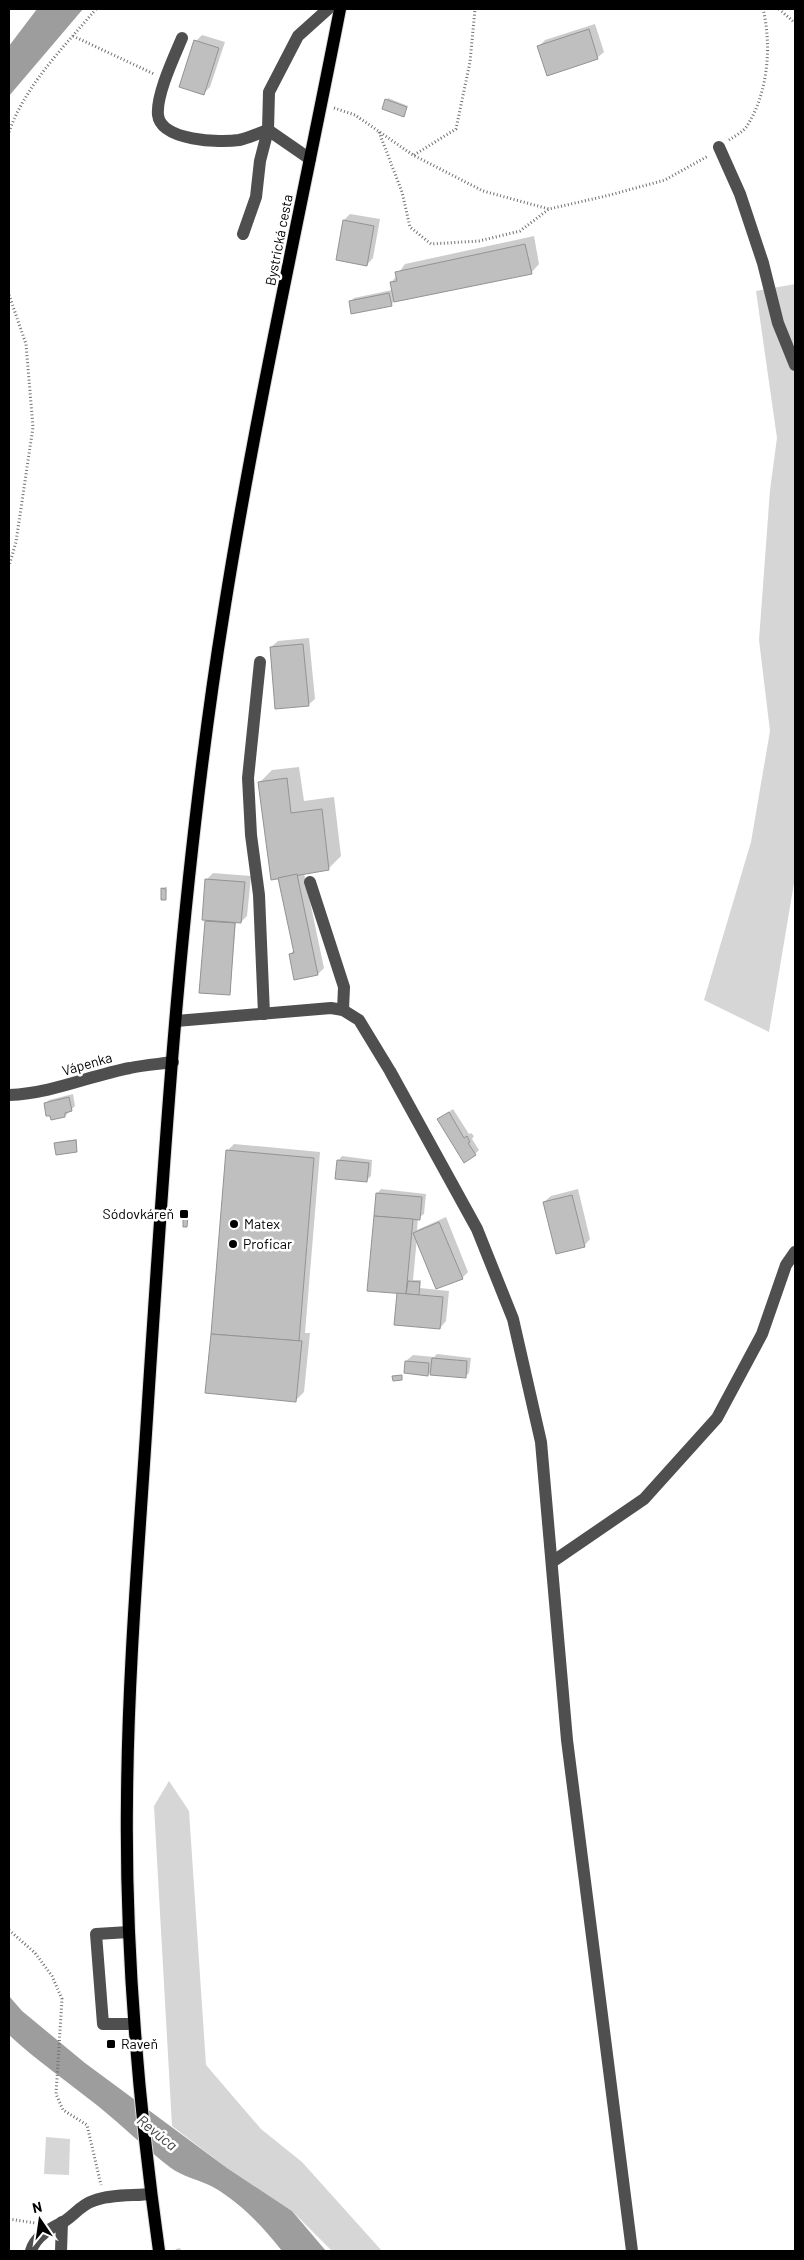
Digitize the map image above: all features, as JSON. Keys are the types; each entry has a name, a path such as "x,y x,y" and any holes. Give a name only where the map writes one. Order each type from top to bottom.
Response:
{"main road":[{"name":"Bystrická cesta","path":"158,2251 138,2085 128,1932 127,1800 130,1686 176,1021 187,893 224,609 340,9"}],"street":[{"path":"243,234 256,197 260,160 268,130 269,92 298,36 328,9"},
{"path":"182,38 165,78 158,115 162,126 172,133 221,141 241,140 268,130"},
{"path":"268,130 310,159"},
{"path":"719,147 740,194 763,263 778,323 795,365"},
{"path":"260,662 248,778 251,835 259,895 264,1014"},
{"path":"310,882 344,988 342,1010"},
{"path":"176,1021 292,1010 342,1010 360,1020 473,1220 513,1319 541,1442 567,1740 632,2251"},
{"name":"Vápenka","path":"9,1095 29,1094 78,1083 129,1068 173,1062"},
{"path":"552,1562 644,1499 717,1418 762,1334 786,1265 795,1252"},
{"path":"128,1932 96,1934 103,2024 134,2024"},
{"path":"31,2251 32,2246 46,2231 93,2200 151,2194"},
{"path":"61,2251 62,2222"}],"path":[{"path":"9,132 16,111 37,78 96,9"},
{"path":"413,155 456,129 470,62 475,9"},
{"path":"378,131 402,192 410,227 431,244 479,241 520,231 549,209 610,196 665,180 746,128 763,95 768,29 763,9"},
{"path":"779,9 795,23"},
{"path":"73,36 165,78"},
{"path":"321,103 355,115 413,155 483,191 549,209"},
{"path":"9,295 26,344 33,427 16,542 9,566"},
{"path":"9,1930 34,1953 52,1976 62,1999 55,2082 58,2102 63,2110 87,2125 104,2198"},
{"path":"9,2219 33,2221 46,2231"}],"shaded area":[{"path":"795,284 795,877 769,1032 704,1000 751,842 770,731 759,640 770,490 777,438 756,291"},
{"path":"169,1781 189,1811 206,2065 261,2129 302,2162 382,2251 332,2251 292,2211 227,2168 172,2126 154,1806"},
{"path":"46,2137 70,2139 69,2175 44,2174"}],"water":[{"path":"37,9 83,9 9,96 9,46"},
{"name":"Revúca","path":"9,1996 22,2011 85,2063 227,2168 292,2211 326,2251 282,2251 259,2224 233,2200 213,2187 175,2171 162,2161 87,2097 9,2035"}],"building":[{"path":"589,29 598,59 547,76 537,46"},
{"path":"194,40 219,48 204,95 179,87"},
{"path":"385,99 407,107 404,117 382,109"},
{"path":"343,220 374,226 367,266 336,260"},
{"path":"525,244 532,274 394,302 390,282 397,281 395,272"},
{"path":"389,293 392,306 351,314 349,301"},
{"path":"303,644 309,706 275,709 270,647"},
{"path":"287,778 291,813 322,809 329,870 271,880 258,782"},
{"path":"297,874 318,975 294,980 289,954 294,953 278,878"},
{"path":"205,879 245,882 241,923 202,920"},
{"path":"161,888 166,889 166,900 161,900"},
{"path":"205,921 235,923 230,995 199,993"},
{"path":"69,1097 72,1111 65,1113 65,1117 51,1120 50,1116 46,1116 44,1103"},
{"path":"449,1112 464,1138 467,1136 470,1142 468,1143 476,1155 464,1163 437,1119"},
{"path":"76,1140 77,1152 56,1155 54,1143"},
{"path":"226,1150 314,1158 299,1341 211,1334"},
{"path":"337,1160 369,1163 367,1182 335,1179"},
{"path":"376,1193 422,1197 420,1220 374,1216"},
{"path":"572,1195 585,1247 556,1254 543,1202"},
{"path":"183,1215 188,1216 187,1227 183,1227"},
{"path":"374,1216 413,1219 406,1294 367,1291"},
{"path":"439,1222 463,1279 436,1289 413,1233"},
{"path":"408,1281 420,1282 419,1295 406,1294"},
{"path":"397,1293 443,1297 440,1329 394,1325"},
{"path":"211,1334 302,1341 296,1402 205,1393"},
{"path":"432,1358 467,1361 466,1378 430,1375"},
{"path":"405,1361 429,1363 428,1376 404,1373"},
{"path":"402,1375 402,1380 393,1381 392,1376"}],"place":[{"name":"Sódovkáreň","path":"184,1214"},
{"name":"Matex","path":"234,1224"},
{"name":"Proficar","path":"233,1244"},
{"name":"Raveň","path":"111,2044"}]}
